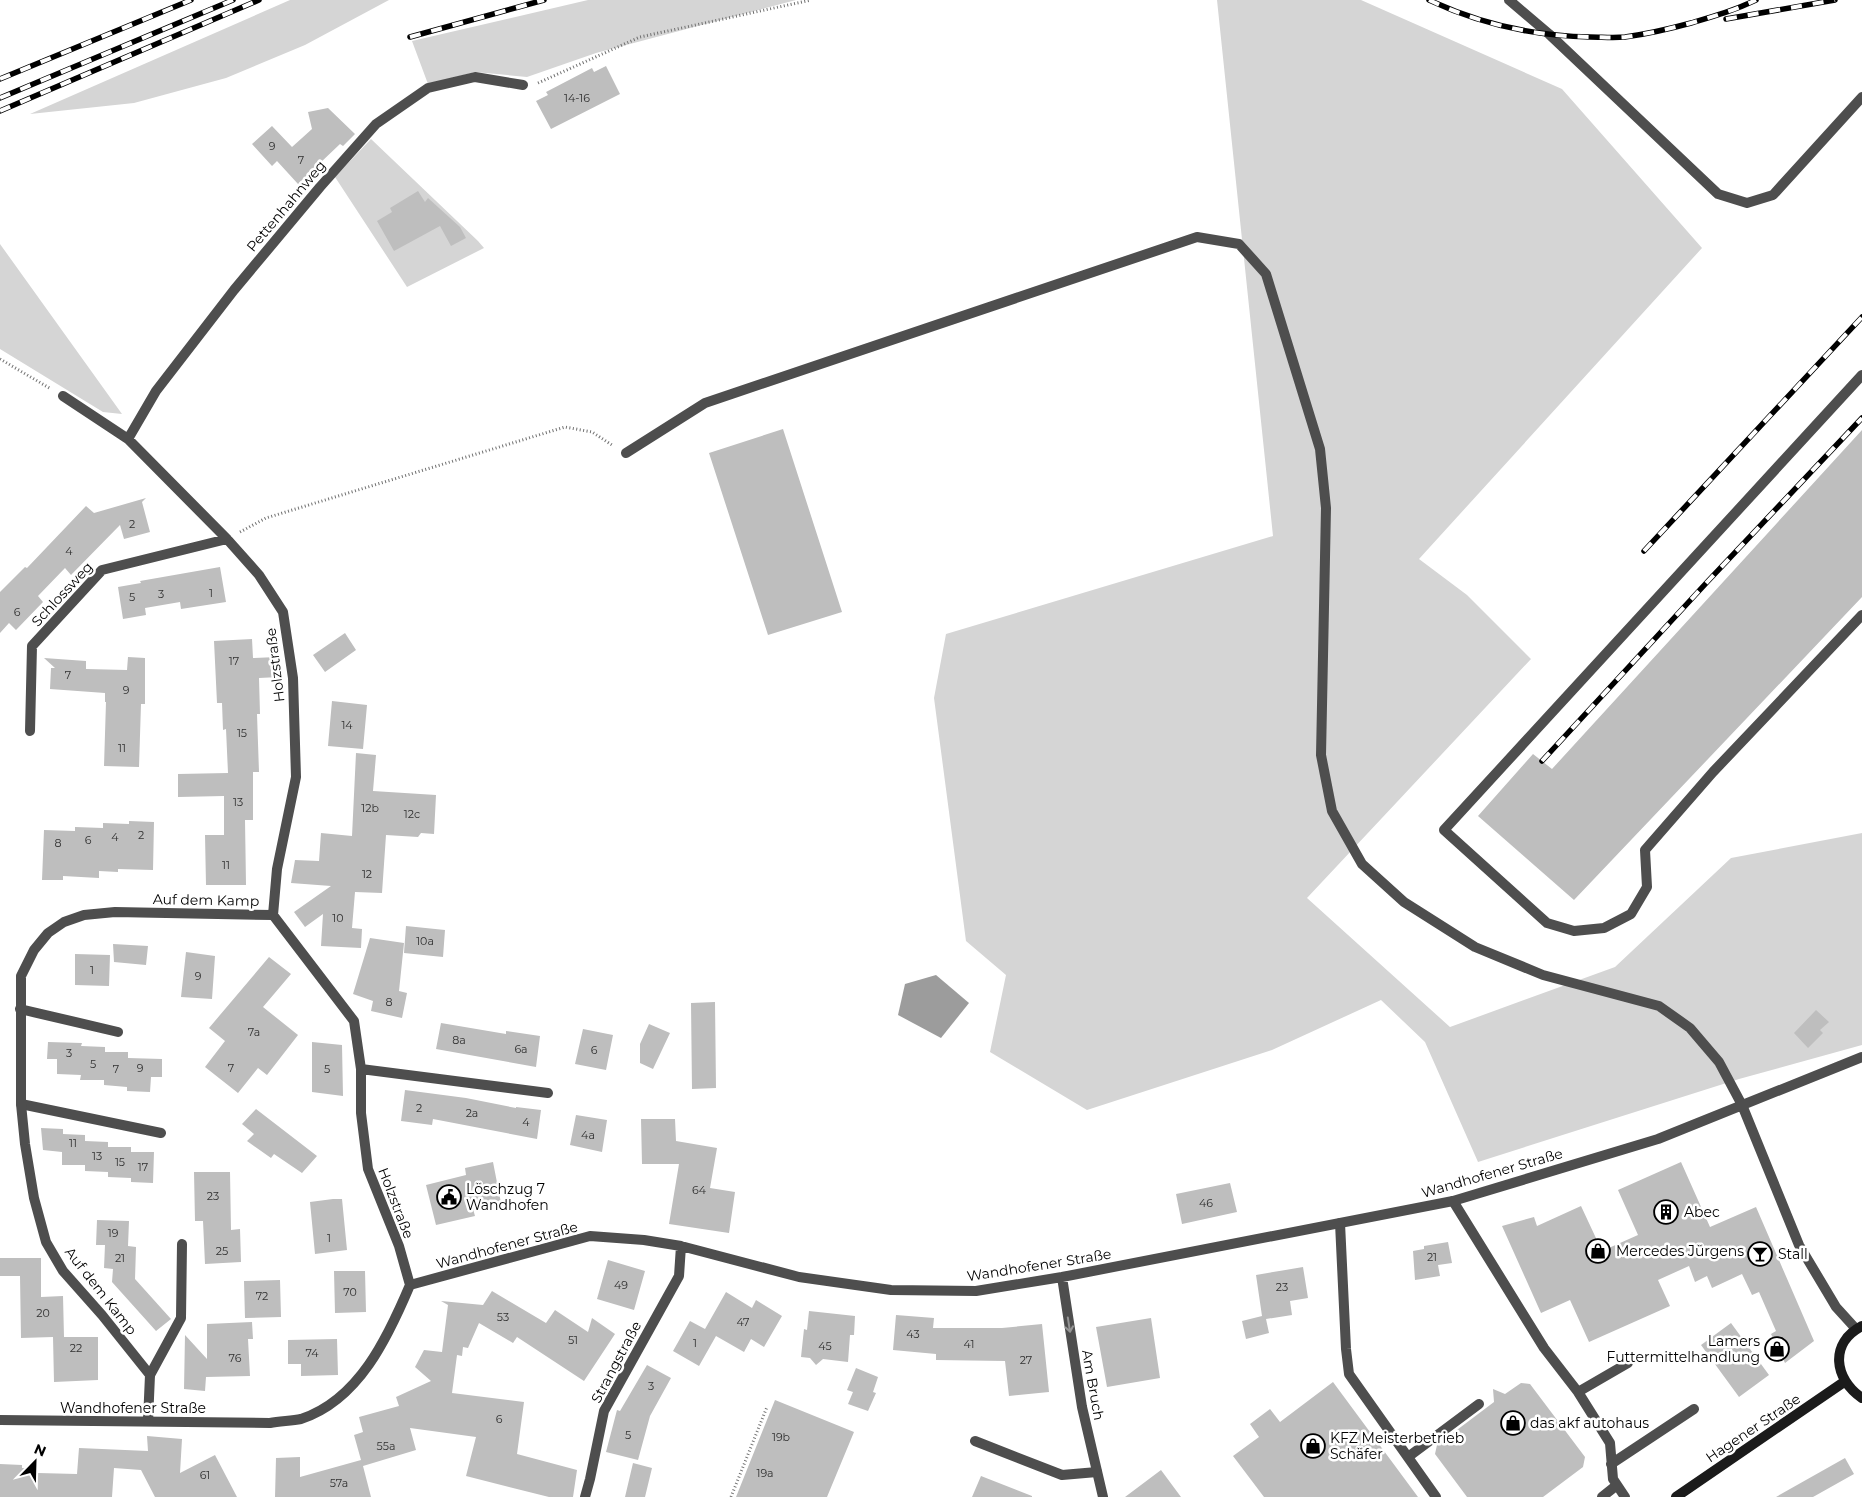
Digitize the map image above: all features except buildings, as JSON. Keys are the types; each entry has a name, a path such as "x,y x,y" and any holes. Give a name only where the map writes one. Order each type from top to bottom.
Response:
{"main road":[{"path":"1859,1327 1847,1337 1840,1353 1840,1371 1844,1382 1862,1398"},
{"name":"Hagener Straße","path":"1676,1497 1844,1382"}],"street":[{"path":"1509,0 1549,34 1718,194 1747,202 1773,195 1862,96"},
{"name":"Pettenhahnweg","path":"128,439 156,391 234,290 320,187 376,124 428,88 476,77 523,85"},
{"path":"626,454 705,403 1197,237 1240,244 1266,274 1320,449 1326,508 1321,755 1332,811 1362,864 1404,902 1475,947 1543,975 1659,1006 1690,1028 1719,1062 1742,1106 1799,1245 1836,1307 1859,1327"},
{"path":"1862,375 1444,830 1547,923 1574,931 1604,928 1630,914 1647,887 1645,850 1713,772 1862,615"},
{"name":"Holzstraße","path":"63,396 128,439 227,539 259,576 283,612 293,678 296,777 277,869 273,915 354,1022 361,1069 361,1113 368,1169 399,1246 410,1285"},
{"name":"Schlossweg","path":"30,731 32,646 102,570 227,539"},
{"name":"Auf dem Kamp","path":"150,1375 102,1315 63,1271 46,1242 34,1198 24,1144 21,1104 21,976 34,950 48,933 64,922 84,914 115,912 273,915"},
{"path":"20,1008 118,1032"},
{"name":"Wandhofener Straße","path":"0,1420 270,1423 301,1419 330,1404 357,1381 393,1326 410,1285 590,1236 644,1240 681,1246 799,1277 891,1290 976,1291 1062,1277 1453,1201 1658,1139 1862,1057"},
{"path":"361,1069 548,1093"},
{"path":"21,1104 161,1132"},
{"path":"1453,1201 1544,1348 1578,1392 1610,1442 1613,1479 1625,1497"},
{"path":"1340,1224 1349,1374 1436,1497"},
{"path":"148,1421 150,1375 181,1318 182,1244"},
{"name":"Strangstraße","path":"585,1497 604,1411 679,1276 681,1246"},
{"name":"Am Bruch","path":"1062,1277 1082,1407 1103,1497"},
{"path":"1578,1392 1628,1363"},
{"path":"1408,1457 1479,1404"},
{"path":"1611,1464 1694,1409"},
{"path":"975,1441 1062,1475 1097,1472"},
{"path":"1602,1497 1617,1485"}],"path":[{"path":"523,85 542,82 640,37 811,0"},
{"path":"0,358 63,396"},
{"path":"227,539 266,518 565,427 592,432 626,454"},
{"path":"731,1497 767,1407"}],"shaded area":[{"path":"290,0 389,0 305,45 226,78 134,103 30,114"},
{"path":"588,0 796,0 596,53 527,77 475,72 428,84 412,41"},
{"path":"1217,0 1361,0 1562,89 1702,248 1419,559 1467,595 1531,659 1307,898 1450,1027 1615,967 1731,858 1862,833 1862,1045 1739,1079 1478,1162 1425,1042 1381,1000 1272,1050 1087,1110 990,1052 1006,975 966,941 934,698 946,634 1273,536"},
{"path":"371,139 484,248 407,287 335,177"},
{"path":"0,244 122,414 103,412 0,349"},
{"path":"936,975 969,1003 941,1038 898,1015 905,984"}],"railway":[{"path":"0,79 191,0"},
{"path":"0,98 233,0"},
{"path":"0,111 259,0"},
{"path":"410,37 544,0"},
{"path":"1429,0 1468,16 1508,27 1548,34 1612,37 1625,37 1683,25 1724,13 1756,0"},
{"path":"1726,19 1835,0"},
{"path":"1644,551 1862,317"},
{"path":"1542,761 1862,418"}],"place":[{"name":"Löschzug 7 Wandhofen","path":"449,1197"},
{"name":"Abec","path":"1666,1212"},
{"name":"Mercedes Jürgens","path":"1598,1251"},
{"name":"Stall","path":"1760,1254"},
{"name":"Lamers Futtermittelhandlung","path":"1777,1349"},
{"name":"das akf autohaus","path":"1513,1423"},
{"name":"KFZ Meisterbetrieb Schäfer","path":"1313,1446"}]}
